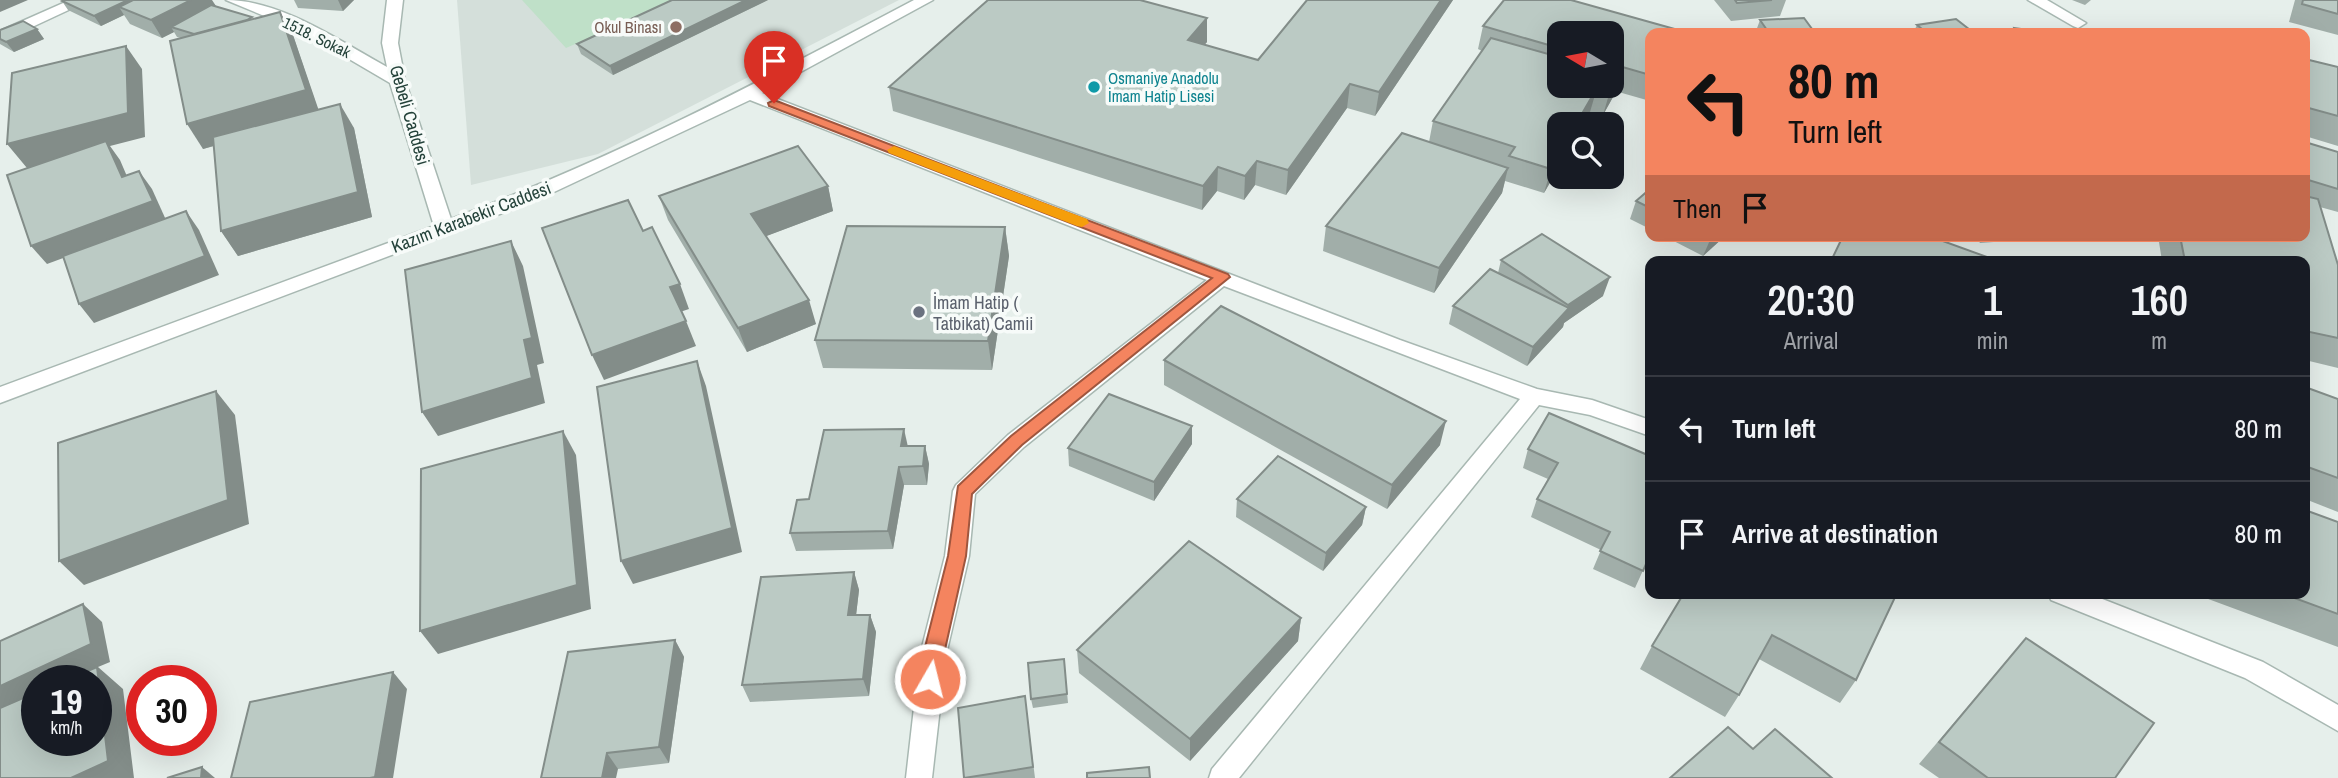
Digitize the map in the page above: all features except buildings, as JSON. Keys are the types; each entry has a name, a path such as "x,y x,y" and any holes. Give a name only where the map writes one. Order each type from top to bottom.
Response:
{"street":[{"path":"0,37 82,0"},
{"name":"1518. Sokak","path":"234,0 308,29 397,80"},
{"name":"Gebeli Caddesi","path":"395,0 390,43 397,80 444,228"},
{"name":"Kazım Karabekir Caddesi","path":"0,395 531,196 650,143 749,94 925,0"},
{"path":"2036,0 2078,23"},
{"path":"749,94 1393,345 1534,396 1592,408 1645,427"},
{"path":"919,778 933,655 957,556 964,491 1016,440 1223,277"},
{"path":"1222,778 1534,396"},
{"path":"2075,599 2254,670 2338,719"}],"shaded area":[{"path":"457,0 899,0 598,154 471,185"}],"green space":[{"path":"522,0 677,0 566,48"}],"slow traffic":[{"path":"894,150 1082,223"}],"place":[{"name":"Okul Binası","path":"676,27"},
{"name":"Osmaniye Anadolu İmam Hatip Lisesi","path":"1094,87"},
{"name":"İmam Hatip ( Tatbikat) Camii","path":"919,312"}],"route":[{"path":"774,103 1223,277 1016,440 964,491 957,556 933,655 930,679"}]}
